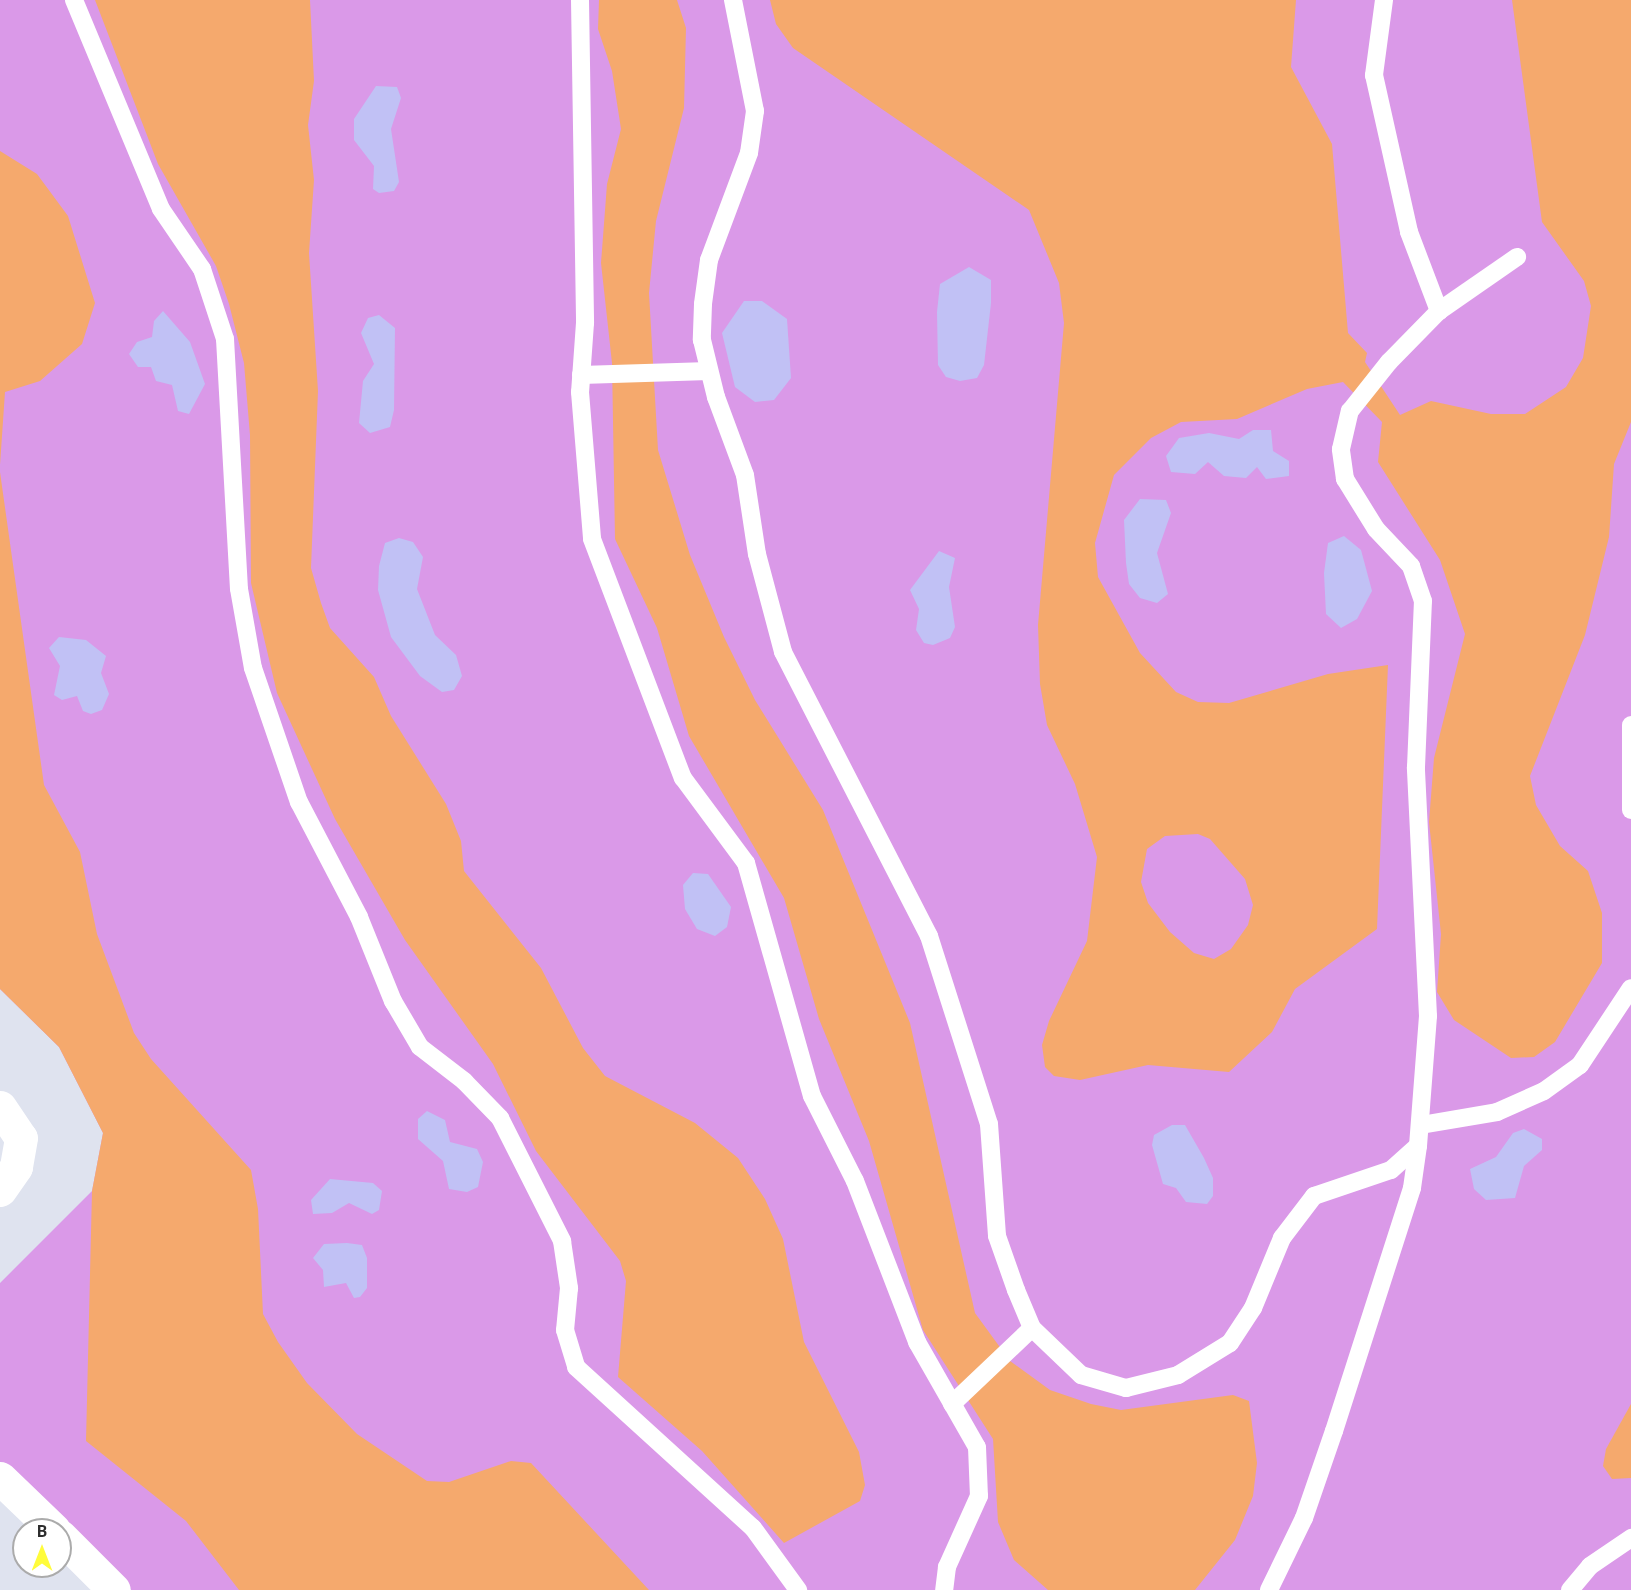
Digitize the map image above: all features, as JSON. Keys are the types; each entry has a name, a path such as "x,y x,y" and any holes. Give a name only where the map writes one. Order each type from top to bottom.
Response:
{"street":[{"path":"0,1107 21,1138 16,1167 0,1190"},
{"path":"0,1478 42,1518"},
{"path":"72,1548 114,1590"}],"lane":[{"path":"74,0 161,209 202,269 225,339 239,589 253,668 299,802 414,1038 500,1118 562,1240 569,1288 565,1330 576,1367 753,1528 798,1590"},
{"path":"580,0 586,374 592,539 619,617 683,778 746,863 812,1096 855,1181 917,1342 955,1401 977,1447 979,1496 947,1567 944,1590"},
{"path":"733,0 755,111 749,153 709,260 702,340 706,372 746,475 757,554 783,652 924,926 940,968 988,1124 997,1236 1028,1332 1081,1375 1125,1388 1178,1376 1230,1343 1253,1308 1282,1238 1314,1196 1391,1170 1418,1146"},
{"path":"1384,0 1374,75 1409,232 1439,310"},
{"path":"1269,1590 1304,1518 1412,1188 1421,1125 1428,1016 1416,767 1423,601 1411,566 1376,529 1345,479 1341,449 1350,411 1389,362 1439,310 1517,257"},
{"path":"586,374 706,372"},
{"path":"1631,725 1631,810"},
{"path":"1421,1125 1497,1112 1544,1091 1580,1065 1631,988"},
{"path":"955,1401 1028,1332"},
{"path":"1570,1590 1590,1566 1631,1538"}],"shaded area":[{"path":"0,0 1631,0 1631,1590 131,1590 72,1532 72,1518 57,1518 0,1462 0,1283 92,1191 103,1133 59,1047 0,989"},
{"path":"95,0 310,0 314,81 308,125 314,180 309,253 318,391 311,568 321,603 330,628 374,677 391,716 446,804 461,841 464,871 541,968 583,1048 605,1076 695,1123 738,1158 765,1199 783,1239 804,1342 859,1452 865,1485 860,1501 784,1543 702,1451 618,1377 626,1281 620,1261 536,1151 493,1064 405,940 335,819 277,693 251,583 250,435 244,363 229,304 216,266 158,164"},
{"path":"599,0 677,0 686,28 684,108 656,221 649,293 658,450 690,555 724,637 755,700 823,810 910,1023 975,1313 1010,1361 1050,1390 1091,1404 1121,1410 1233,1395 1249,1401 1257,1463 1253,1496 1235,1540 1195,1590 1048,1590 1014,1560 998,1522 993,1439 923,1330 869,1141 819,1019 784,898 689,736 657,628 615,539 612,363 601,263 607,184 621,129 612,71 598,29"},
{"path":"770,0 1296,0 1291,67 1332,144 1348,333 1367,353 1365,362 1400,415 1431,401 1491,414 1525,414 1566,387 1583,358 1591,306 1584,281 1542,222 1512,0 1631,0 1631,422 1614,464 1609,537 1585,635 1530,776 1536,805 1560,846 1588,871 1602,913 1602,963 1555,1042 1534,1057 1511,1058 1454,1020 1437,992 1441,934 1429,822 1434,758 1465,634 1440,560 1378,462 1382,422 1343,382 1307,389 1237,419 1181,422 1151,438 1114,475 1095,543 1098,577 1140,653 1176,692 1198,702 1229,703 1328,674 1388,665 1377,929 1295,989 1272,1032 1229,1072 1148,1065 1080,1080 1054,1076 1045,1067 1042,1045 1049,1021 1087,941 1097,857 1075,784 1047,725 1040,684 1038,625 1064,323 1059,283 1029,210 793,48 776,24","holes":["1198,834 1210,839 1245,879 1253,905 1248,925 1231,949 1214,959 1194,953 1170,932 1148,903 1141,882 1147,849 1165,836"]},
{"path":"0,151 37,174 68,216 95,303 82,344 40,381 5,392 0,465"},
{"path":"0,472 44,785 80,852 97,934 134,1033 151,1059 251,1170 258,1209 263,1314 278,1342 307,1383 357,1434 427,1481 449,1482 511,1461 531,1463 649,1590 239,1590 186,1521 86,1441 92,1191 103,1133 59,1047 0,989"},
{"path":"1631,1404 1631,1478 1612,1479 1603,1466 1606,1449"}],"sand":[{"path":"376,86 397,87 401,98 391,129 399,182 394,191 379,193 373,189 374,166 354,140 354,119"},
{"path":"969,267 991,280 991,303 984,365 977,378 960,381 946,377 938,365 937,312 940,284"},
{"path":"744,301 762,301 787,319 791,378 774,400 755,402 735,387 722,333"},
{"path":"163,311 190,342 205,384 189,414 178,411 172,385 156,381 151,367 138,367 129,354 137,342 152,337 154,321"},
{"path":"379,315 395,328 394,410 390,427 370,433 359,423 363,381 374,364 361,333 368,318"},
{"path":"1253,430 1271,430 1273,451 1289,461 1289,476 1266,479 1257,467 1246,478 1224,476 1208,462 1195,474 1171,472 1166,456 1179,438 1209,433 1239,439"},
{"path":"1140,499 1166,500 1171,513 1157,553 1168,594 1157,603 1140,598 1129,584 1124,520"},
{"path":"1344,536 1361,550 1372,591 1357,619 1341,628 1326,614 1324,573 1328,543"},
{"path":"399,538 413,542 423,557 417,589 435,635 456,655 462,676 454,690 442,692 420,676 391,637 378,590 379,566 385,543"},
{"path":"939,551 955,558 949,587 955,627 950,638 933,645 924,643 916,630 919,609 910,590"},
{"path":"59,637 86,640 106,656 101,673 109,694 102,710 91,714 83,711 77,696 62,700 54,695 60,666 49,648"},
{"path":"693,873 708,874 731,907 727,927 715,936 697,929 685,909 683,885"},
{"path":"427,1111 445,1120 450,1142 477,1149 483,1162 478,1187 467,1192 449,1189 443,1161 418,1139 418,1119"},
{"path":"1172,1125 1185,1125 1213,1178 1213,1196 1207,1204 1186,1202 1176,1188 1163,1184 1152,1145 1154,1135"},
{"path":"1524,1129 1542,1139 1542,1150 1524,1166 1515,1198 1486,1200 1474,1189 1470,1169 1496,1157 1513,1133"},
{"path":"330,1179 373,1183 382,1191 379,1210 372,1214 349,1203 332,1213 313,1214 311,1200"},
{"path":"324,1244 362,1245 367,1258 367,1288 360,1297 354,1298 346,1283 324,1287 323,1270 313,1258"}]}
